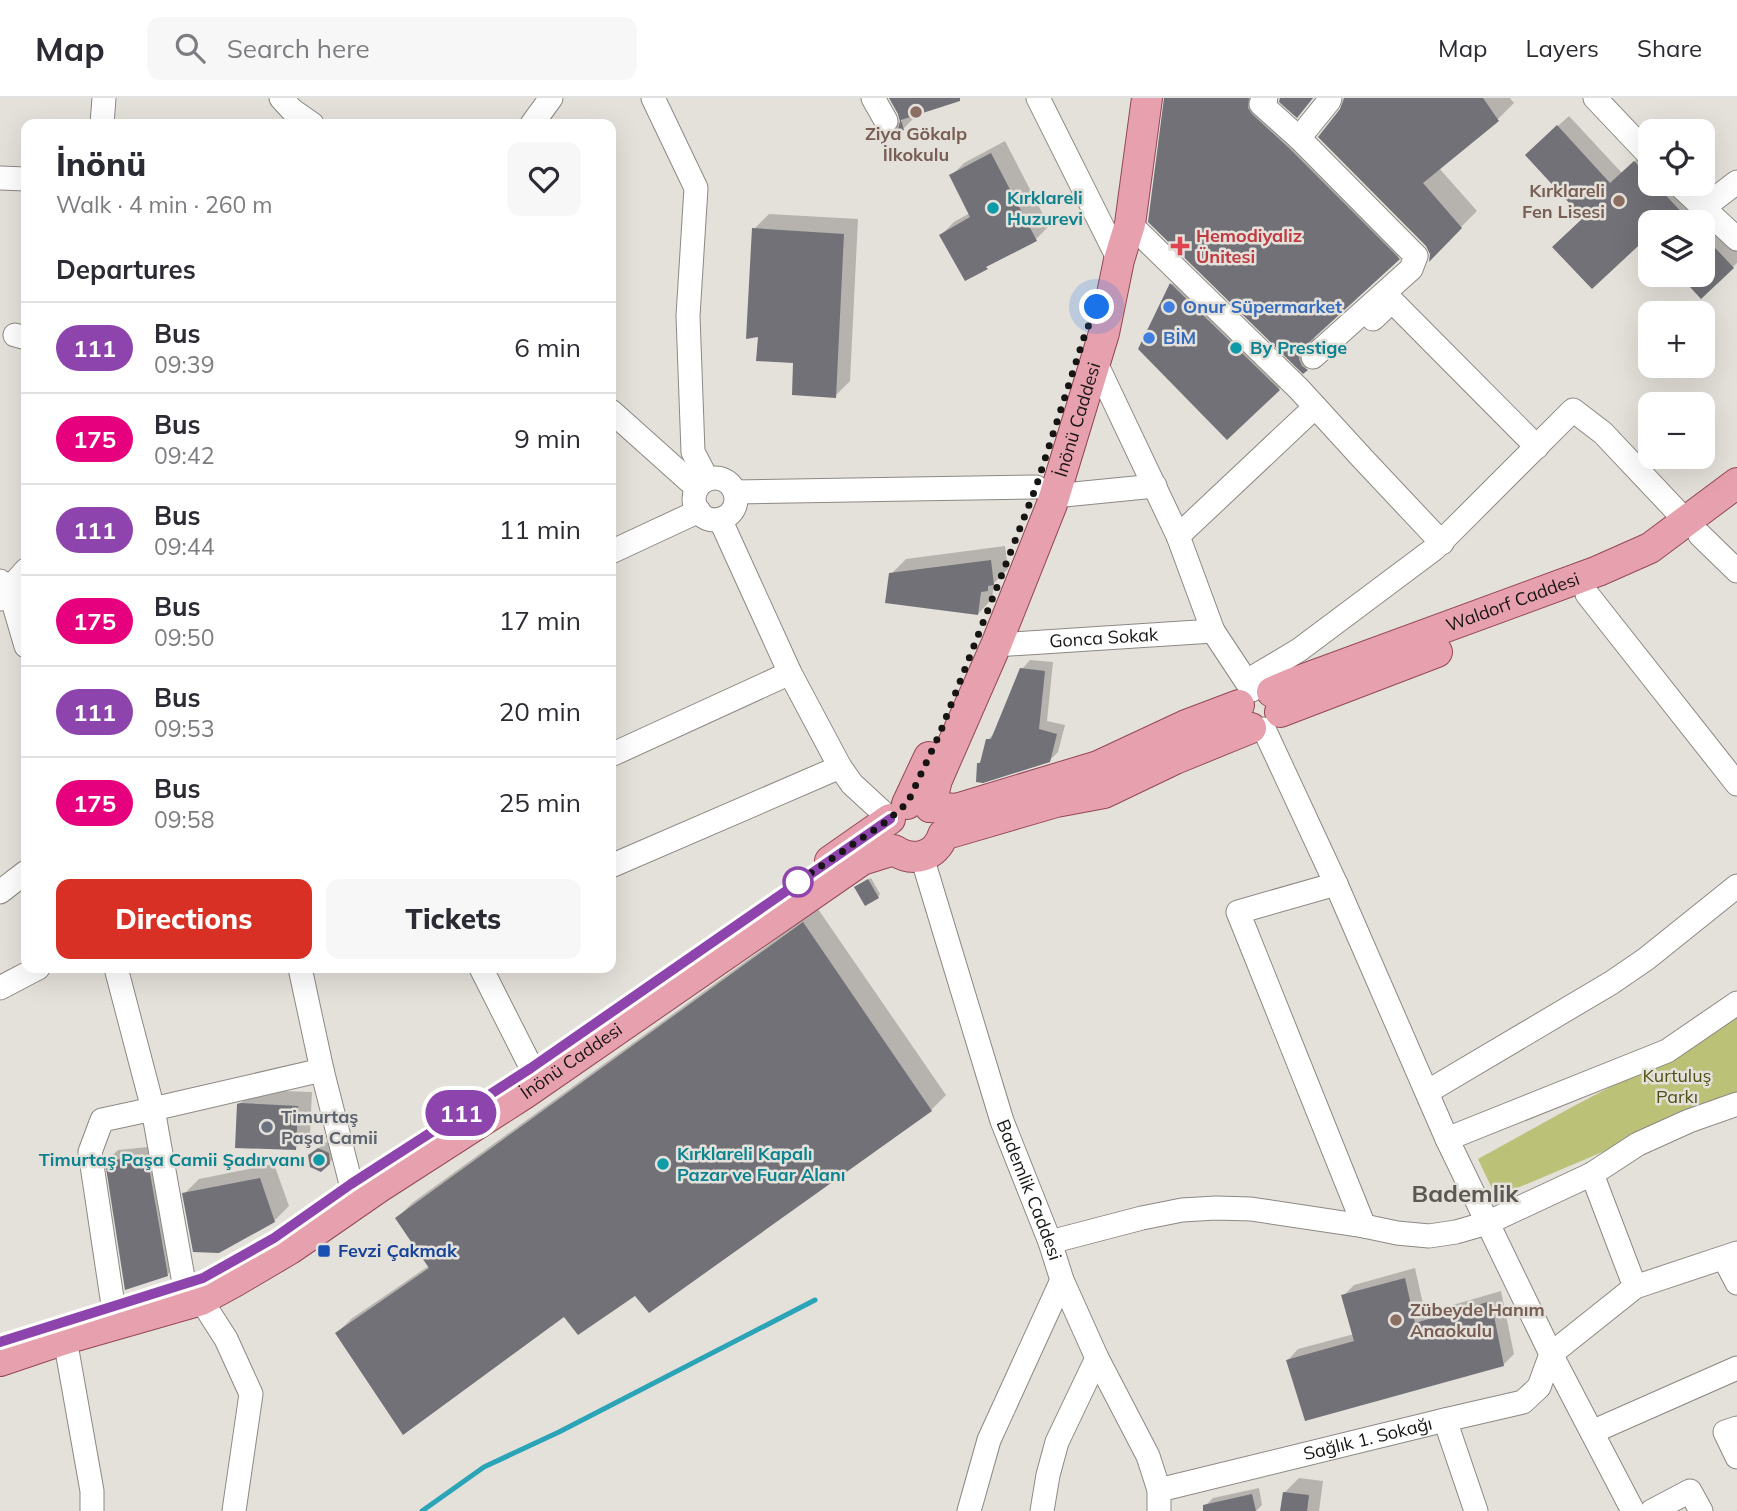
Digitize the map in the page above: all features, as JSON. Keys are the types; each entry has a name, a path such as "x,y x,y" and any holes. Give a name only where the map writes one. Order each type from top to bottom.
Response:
{"main road":[{"path":"1119,260 1130,224 1147,98"},
{"name":"İnönü Caddesi","path":"909,810 1045,491 1104,333 1119,260"},
{"name":"İnönü Caddesi","path":"0,1342 113,1305 192,1292 203,1278 274,1238 351,1184 531,1068 909,810 937,780 996,645 1045,491 1086,331 1119,260"},
{"name":"Waldorf Caddesi","path":"909,810 956,809 1098,766 1186,725 1258,705 1587,594 1646,570 1693,528 1737,483"},
{"name":"Waldorf Caddesi","path":"925,846 1056,802 1104,793 1175,760 1293,682 1598,571 1737,507"},
{"path":"909,810 940,818 944,830 925,846 888,838 888,824 909,810"},
{"name":"İnönü Caddesi","path":"0,1361 192,1292 290,1249 524,1094 862,860 925,846"}],"street":[{"path":"102,119 104,98"},
{"path":"281,98 305,119"},
{"path":"536,119 551,98"},
{"path":"653,98 696,188 688,316 693,452 702,484 695,502 710,515 840,767 852,784 909,810"},
{"path":"873,98 886,121"},
{"path":"1038,98 1119,260"},
{"path":"1266,98 1261,104 1299,138 1416,256 1412,269 1313,357"},
{"path":"1299,138 1330,98"},
{"path":"1595,98 1638,143"},
{"path":"0,178 21,180"},
{"path":"1703,208 1737,182"},
{"path":"1690,196 1737,239"},
{"path":"1130,224 1299,389 1442,543"},
{"path":"1299,389 1392,301 1537,447"},
{"path":"1095,360 1178,536 1213,631 1258,705 1447,1139 1552,1354 1633,1511"},
{"path":"1178,536 1315,407"},
{"path":"1258,705 1299,649 1442,543 1573,410 1603,433 1737,572"},
{"path":"616,415 702,484"},
{"path":"616,550 710,515 732,512 736,499 732,486 721,478 702,484"},
{"path":"735,492 1045,491 1154,486"},
{"path":"21,574 3,589 21,634"},
{"path":"1587,594 1737,784"},
{"name":"Gonca Sokak","path":"996,645 1213,631"},
{"path":"616,753 790,673"},
{"path":"616,864 840,767"},
{"name":"Bademlik Caddesi","path":"925,846 1002,1121 1050,1242 1062,1280 1097,1358 1149,1456 1159,1501"},
{"path":"0,892 21,876"},
{"path":"1336,884 1238,912 1364,1226"},
{"path":"1427,1092 1611,983 1646,959 1737,886"},
{"path":"0,988 28,973"},
{"path":"117,973 153,1109 192,1292 226,1339 251,1394 234,1511"},
{"path":"301,973 351,1184"},
{"path":"484,973 531,1068"},
{"path":"1447,1139 1667,1051 1737,1003"},
{"path":"113,1305 90,1152 102,1120 322,1070"},
{"path":"1050,1242 1142,1218 1182,1210 1216,1208 1251,1209 1397,1233 1429,1236 1456,1233 1487,1223 1592,1174 1638,1144 1689,1121 1737,1104"},
{"path":"1592,1174 1635,1287"},
{"path":"1552,1354 1635,1287 1730,1256 1737,1283"},
{"path":"969,1511 989,1440 1062,1280"},
{"path":"65,1339 92,1491 92,1511"},
{"name":"Sağlık 1. Sokağı","path":"1159,1501 1444,1420 1523,1402 1539,1387 1552,1354"},
{"path":"1042,1511 1057,1442 1097,1358"},
{"path":"1592,1432 1737,1368"},
{"path":"1444,1420 1476,1511"},
{"path":"1737,1428 1725,1432 1737,1457"},
{"path":"1652,1511 1690,1491 1701,1511"}],"green space":[{"name":"Kurtuluş Parkı","path":"1737,1015 1737,1095 1496,1197 1478,1159 1679,1051"}],"building":[{"path":"889,98 960,98 960,101 901,120 904,130 879,138 876,131 885,135 892,133 898,129 900,122"},
{"path":"1164,98 1249,98 1248,108 1252,114 1400,259 1304,347 1299,359 1302,366 1308,370 1303,374 1148,222"},
{"path":"1280,98 1313,98 1297,118 1279,102"},
{"path":"1344,98 1483,98 1499,121 1423,183 1462,228 1429,262 1430,254 1426,246 1318,137 1340,109"},
{"name":"Kırklareli Fen Lisesi","path":"1557,125 1610,183 1634,161 1638,165 1638,196 1666,196 1680,210 1638,210 1638,246 1592,289 1552,247 1583,218 1525,155"},
{"name":"Kırklareli Huzurevi","path":"991,153 1037,241 965,281 939,235 970,217 949,175"},
{"path":"752,228 844,234 836,398 792,395 793,363 756,361 758,337 746,339"},
{"path":"1715,248 1734,268 1715,286"},
{"path":"1170,283 1280,390 1227,440 1138,349"},
{"path":"1690,287 1714,287 1701,299"},
{"path":"991,560 994,585 988,586 988,591 981,592 978,615 885,603 889,573"},
{"path":"1020,668 1045,671 1039,729 1057,734 1050,762 983,783 976,782 977,763 980,763 986,739 991,739"},
{"path":"868,879 879,898 865,906 854,887"},
{"name":"Kırklareli Kapalı Pazar ve Fuar Alanı","path":"803,922 932,1111 649,1313 635,1296 578,1335 564,1317 403,1435 335,1333 429,1268 395,1218"},
{"name":"Timurtaş Paşa Camii","path":"237,1104 298,1106 296,1150 235,1148"},
{"name":"Timurtaş Paşa Camii Şadırvanı","path":"318,1148 329,1153 330,1164 321,1172 310,1167 308,1155"},
{"path":"147,1156 168,1276 125,1290 105,1161"},
{"path":"260,1178 275,1222 219,1253 193,1252 182,1193"},
{"name":"Zübeyde Hanım Anaokulu","path":"1405,1278 1415,1323 1491,1301 1504,1366 1305,1421 1286,1360 1354,1341 1341,1295"},
{"path":"1283,1492 1309,1495 1307,1511 1280,1511"},
{"path":"1252,1494 1256,1511 1203,1511 1203,1505"}],"waterway":[{"path":"422,1511 484,1467 559,1432 815,1300"}],"bus line":[{"name":"111","path":"0,1342 203,1278 274,1238 351,1184 531,1068 890,819"}],"place":[{"name":"Ziya Gökalp İlkokulu","path":"916,112"},
{"name":"Kırklareli Fen Lisesi","path":"1619,201"},
{"name":"Kırklareli Huzurevi","path":"993,208"},
{"name":"Hemodiyaliz Ünitesi","path":"1180,246"},
{"name":"Onur Süpermarket","path":"1169,307"},
{"name":"BİM","path":"1149,338"},
{"name":"By Prestige","path":"1236,348"},
{"name":"Timurtaş Paşa Camii","path":"267,1127"},
{"name":"Timurtaş Paşa Camii Şadırvanı","path":"319,1160"},
{"name":"Kırklareli Kapalı Pazar ve Fuar Alanı","path":"663,1164"},
{"name":"Fevzi Çakmak","path":"324,1251"},
{"name":"Zübeyde Hanım Anaokulu","path":"1396,1320"}],"district":[{"name":"Bademlik","path":"1465,1194"}],"route":[{"path":"798,882 789,888 890,819 907,804 940,733 1036,487 1086,331 1097,307"}]}
